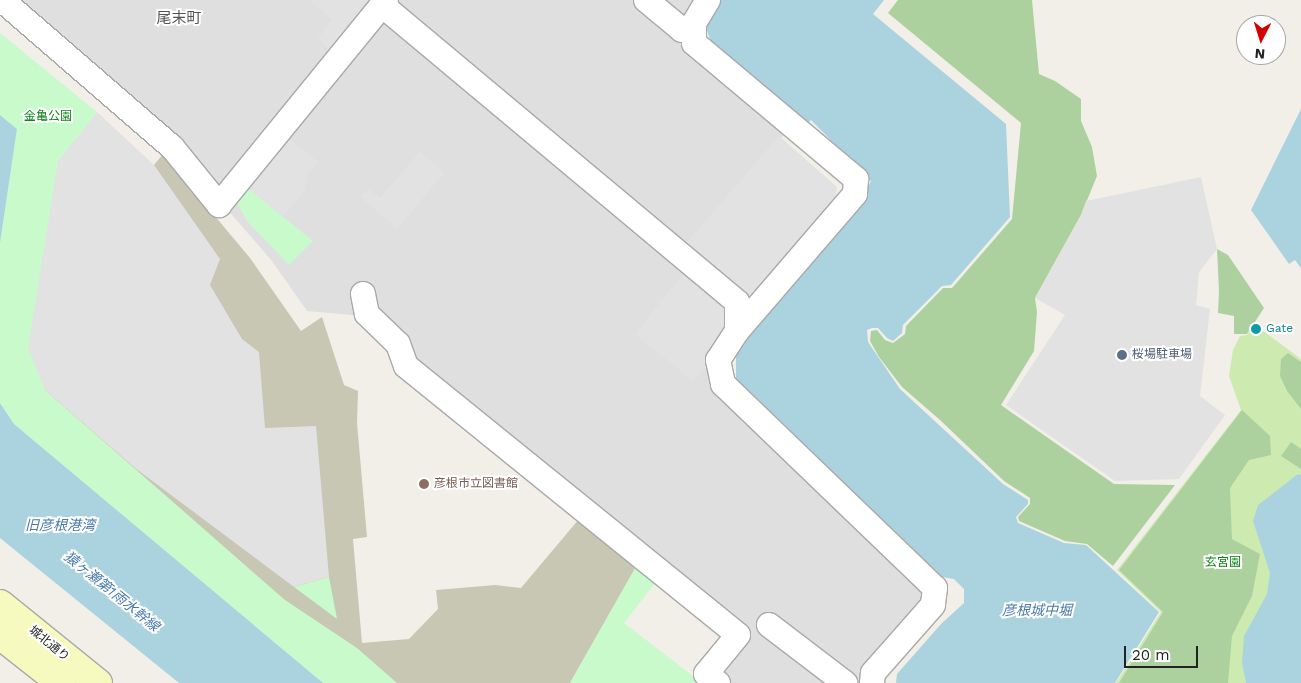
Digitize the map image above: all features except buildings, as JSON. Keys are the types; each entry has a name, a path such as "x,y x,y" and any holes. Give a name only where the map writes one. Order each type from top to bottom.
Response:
{"main road":[{"name":"城北通り","path":"0,604 98,683"},
{"name":"城北通り","path":"0,635 60,683"}],"street":[{"path":"2,0 172,147 219,205 384,2 736,302 737,331"},
{"path":"646,0 682,30 694,32"},
{"path":"708,0 694,23 694,42 856,180 855,194 737,331 718,360 723,384 935,588 933,605 873,674 872,683"},
{"path":"364,294 367,314 398,344 406,366 738,635 706,674 718,683"},
{"path":"769,625 845,683"}],"shaded area":[{"path":"9,0 703,0 689,22 789,129 676,257 733,304 715,359 931,589 869,683 723,683 710,674 742,635 409,364 374,317 307,311 272,261 226,208"},
{"path":"310,0 374,0 330,51 318,38 332,20"},
{"path":"97,112 154,165 220,259 210,285 242,339 259,352 265,428 316,426 329,577 294,587 135,468 45,390 28,348 58,161"},
{"path":"286,136 318,162 306,176 306,189 283,216 245,186"},
{"path":"779,136 837,187 834,204 749,302 684,246"},
{"path":"420,152 444,173 397,229 361,197 368,189 380,198"},
{"path":"163,154 250,258 301,331 322,317 344,385 358,391 357,423 367,537 353,539 362,643 409,639 438,609 436,590 495,585 521,588 579,519 637,565 570,683 323,683 29,403 154,165"},
{"name":"桜場駐車場","path":"1201,177 1217,249 1199,272 1196,305 1210,309 1200,396 1225,415 1179,479 1115,481 1006,405 1065,315 1035,298 1081,215 1086,201"},
{"path":"687,269 729,306 730,328 709,364 693,381 635,334"}],"green space":[{"path":"898,0 1032,0 1039,74 1055,81 1081,99 1081,121 1092,147 1097,176 1081,215 1035,298 1037,312 1034,351 1001,405 1114,484 1175,485 1113,566 1087,544 1065,541 1019,521 1018,517 1030,504 1030,498 1004,481 902,387 879,357 870,341 871,331 877,330 885,340 893,343 905,334 906,326 943,288 952,288 1012,219 1021,123 888,13"},
{"name":"金亀公園","path":"0,33 97,112 58,161 45,390 285,600 357,648 397,683 323,683 14,424 0,403 0,243 17,129 0,115"},
{"path":"245,186 313,241 289,265 247,221 235,199"},
{"path":"1217,249 1228,255 1264,308 1247,334 1234,334 1234,316 1218,313"},
{"name":"玄宮園","path":"1254,324 1301,359 1301,683 1116,683 1161,612 1117,570 1241,410 1229,376 1233,350 1240,336 1247,335"},
{"path":"1288,353 1301,362 1301,409 1287,391 1280,376 1281,359"},
{"path":"1242,410 1270,436 1271,455 1249,460 1230,488 1232,539 1260,554 1252,596 1232,636 1228,683 1119,683 1163,612 1119,570"},
{"path":"1291,442 1301,449 1301,469 1281,456"},
{"path":"637,565 659,578 624,623 702,683 570,683"},
{"path":"329,577 337,619 294,587"}],"water":[{"name":"彦根城中堀","path":"719,0 884,0 873,14 1006,124 1010,217 951,285 942,286 903,325 902,333 893,341 887,338 878,328 872,328 867,330 868,342 900,389 1003,484 1028,500 1028,504 1016,517 1018,523 1064,543 1086,545 1159,612 1115,683 896,683 897,674 941,624 964,603 964,589 954,579 942,577 736,378 736,355 784,288 862,200 871,181 811,120 805,126 712,44 706,28 707,20"},
{"path":"1301,109 1301,268 1295,260 1289,264 1251,210"},
{"path":"0,115 17,129 0,243"},
{"name":"旧彦根港湾","path":"0,403 14,424 323,683 179,683 0,538"},
{"path":"1298,474 1301,475 1301,683 1246,683 1242,663 1244,636 1267,594 1270,573 1253,521 1258,505"}],"place":[{"name":"Gate","path":"1256,329"},
{"name":"桜場駐車場","path":"1122,355"},
{"name":"彦根市立図書館","path":"424,484"}],"district":[{"name":"尾末町","path":"179,19"}],"water label":[{"name":"猿ヶ瀬第1雨水幹線","path":"112,591"}]}
